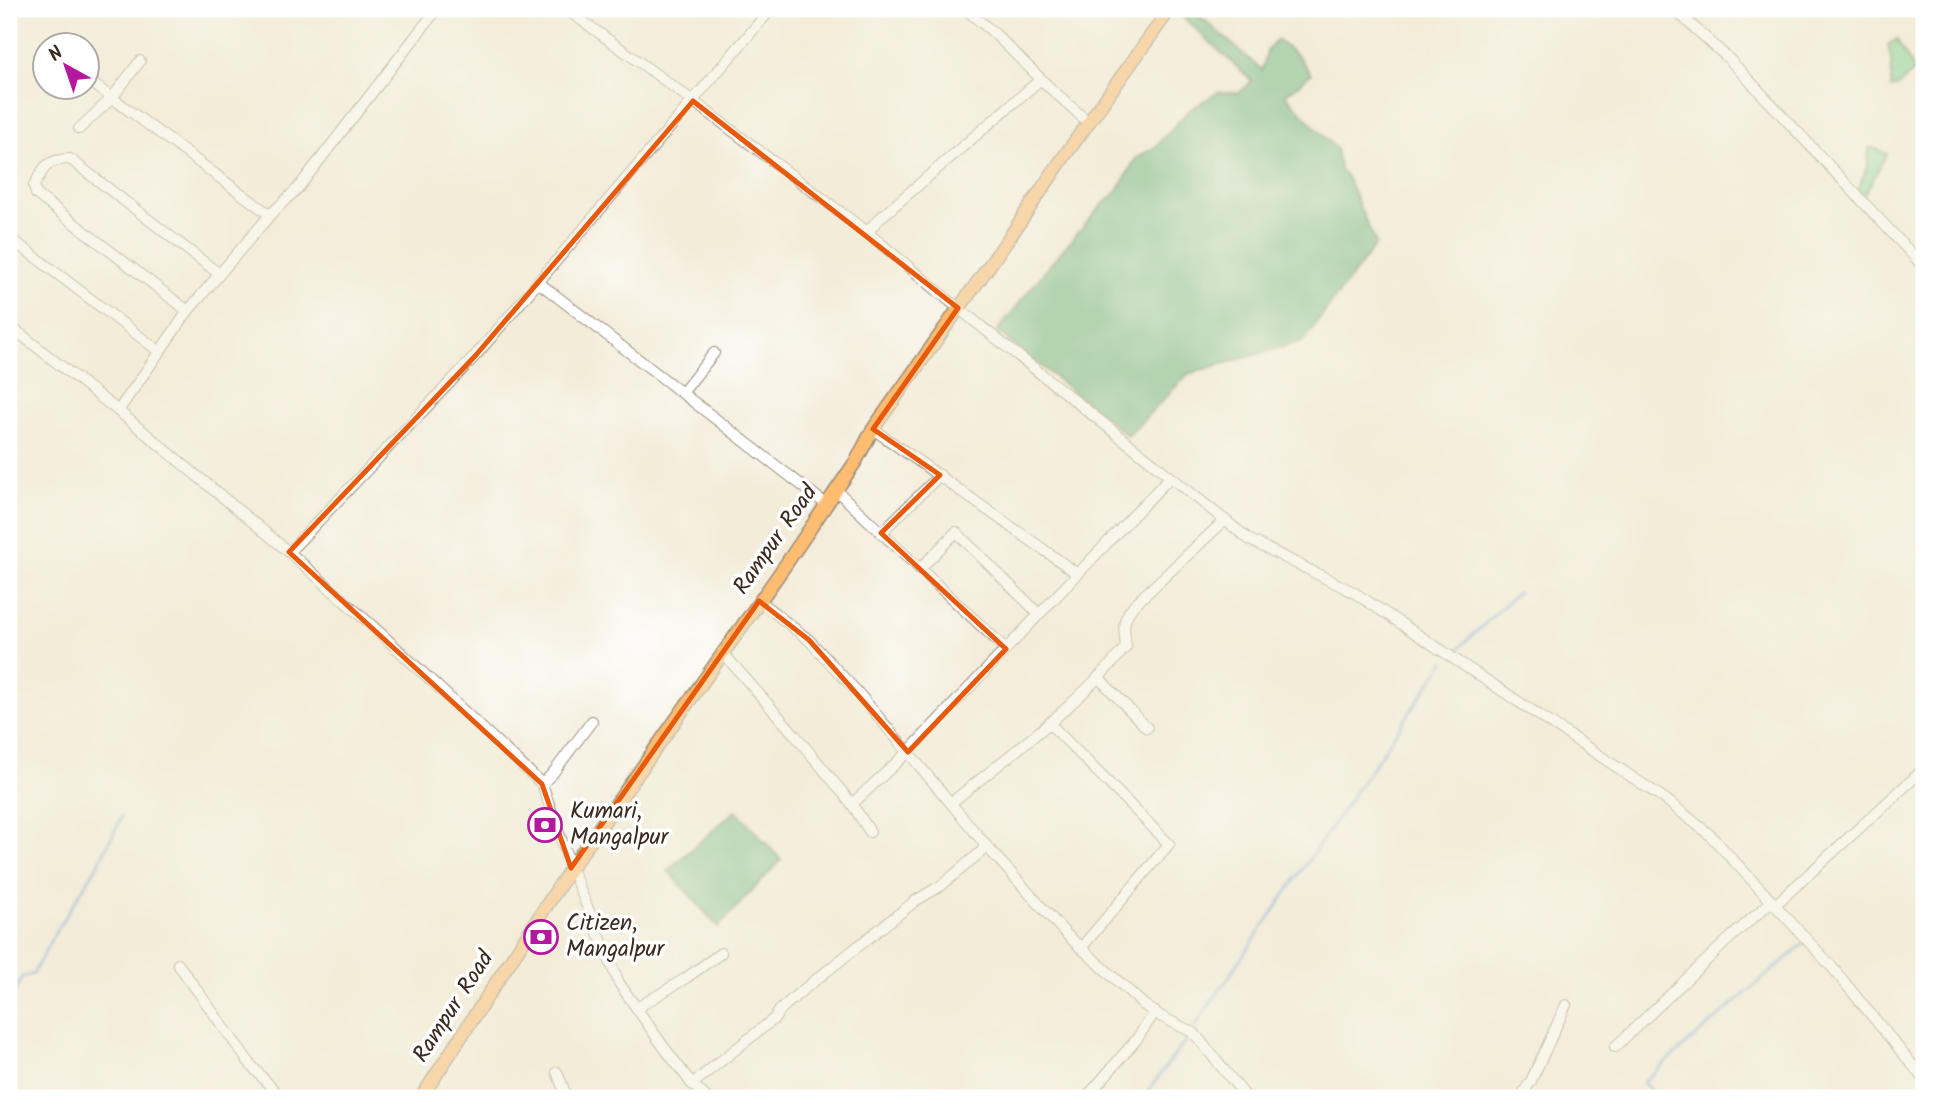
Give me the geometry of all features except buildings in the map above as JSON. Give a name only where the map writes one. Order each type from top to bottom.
[{"type":"main road","name":"Rampur Road","points":[[421,1098],[571,868],[856,461],[873,429],[1170,9]]},
{"type":"street","points":[[118,411],[218,273],[298,188],[437,9]]},
{"type":"street","points":[[289,552],[461,372],[771,9]]},
{"type":"street","points":[[965,9],[1088,122]]},
{"type":"street","points":[[1674,9],[1730,60],[1924,267]]},
{"type":"street","points":[[571,10],[867,232],[958,308],[1250,540],[1355,593],[1665,799],[1710,835],[1773,903],[1831,966],[1924,1079]]},
{"type":"street","points":[[79,129],[112,98],[140,61]]},
{"type":"street","points":[[867,232],[1041,79]]},
{"type":"street","points":[[102,90],[270,215]]},
{"type":"street","points":[[188,311],[36,194],[34,186],[44,167],[57,159],[70,159],[218,273]]},
{"type":"street","points":[[9,237],[160,352]]},
{"type":"street","points":[[538,282],[826,504]]},
{"type":"street","points":[[9,325],[289,552],[542,783],[571,868],[619,983],[692,1084],[707,1098]]},
{"type":"street","points":[[682,393],[714,353]]},
{"type":"street","points":[[873,429],[1078,574]]},
{"type":"street","points":[[881,533],[940,475]]},
{"type":"street","points":[[852,804],[908,752],[1170,477]]},
{"type":"street","points":[[836,490],[1006,649]]},
{"type":"street","points":[[951,803],[1049,723],[1098,677],[1126,647],[1124,622],[1134,605],[1225,520]]},
{"type":"street","points":[[920,569],[956,532],[1039,614]]},
{"type":"street","points":[[759,601],[809,640],[860,695],[985,844],[1081,948],[1144,1004],[1194,1033],[1247,1098]]},
{"type":"street","points":[[722,652],[852,804],[870,832]]},
{"type":"street","points":[[1098,677],[1147,728]]},
{"type":"street","points":[[542,783],[553,773],[592,721]]},
{"type":"street","points":[[1049,723],[1169,844],[1081,948]]},
{"type":"street","points":[[1615,1047],[1730,938],[1924,769]]},
{"type":"street","points":[[692,1084],[755,1035],[798,994],[905,908],[942,885],[982,851],[985,844]]},
{"type":"street","points":[[637,1008],[721,953]]},
{"type":"street","points":[[178,964],[251,1065],[281,1098]]},
{"type":"street","points":[[1520,1098],[1531,1081],[1566,1005]]},
{"type":"street","points":[[1086,1098],[1136,1040],[1155,1012]]},
{"type":"street","points":[[557,1072],[567,1098]]},
{"type":"highlighted area","points":[[693,101],[958,308],[873,429],[940,475],[881,533],[1006,649],[908,752],[809,640],[759,601],[571,868],[542,784],[289,552],[476,355]]},
{"type":"green space","points":[[1192,9],[1262,70],[1267,50],[1277,40],[1298,56],[1311,74],[1285,95],[1336,149],[1340,169],[1346,175],[1376,244],[1303,341],[1188,374],[1128,436],[997,331],[1053,261],[1101,206],[1117,192],[1136,158],[1155,147],[1187,112],[1218,92],[1239,93],[1252,81],[1176,11]]},
{"type":"green space","points":[[1897,39],[1915,70],[1898,86],[1891,88],[1892,65],[1888,45]]},
{"type":"green space","points":[[1869,148],[1887,154],[1864,195],[1858,190],[1868,165]]},
{"type":"green space","points":[[736,810],[781,860],[718,927],[668,870]]},
{"type":"waterway","points":[[1455,652],[1518,592]]},
{"type":"waterway","points":[[1195,1026],[1445,661]]},
{"type":"waterway","points":[[9,1004],[22,977],[33,974],[99,863],[122,816]]},
{"type":"waterway","points":[[1657,1098],[1643,1082],[1803,944]]},
{"type":"waterway","points":[[1143,1098],[1188,1037]]},
{"type":"place","name":"Kumari, Mangalpur","points":[[545,825]]},
{"type":"place","name":"Citizen, Mangalpur","points":[[541,937]]}]
